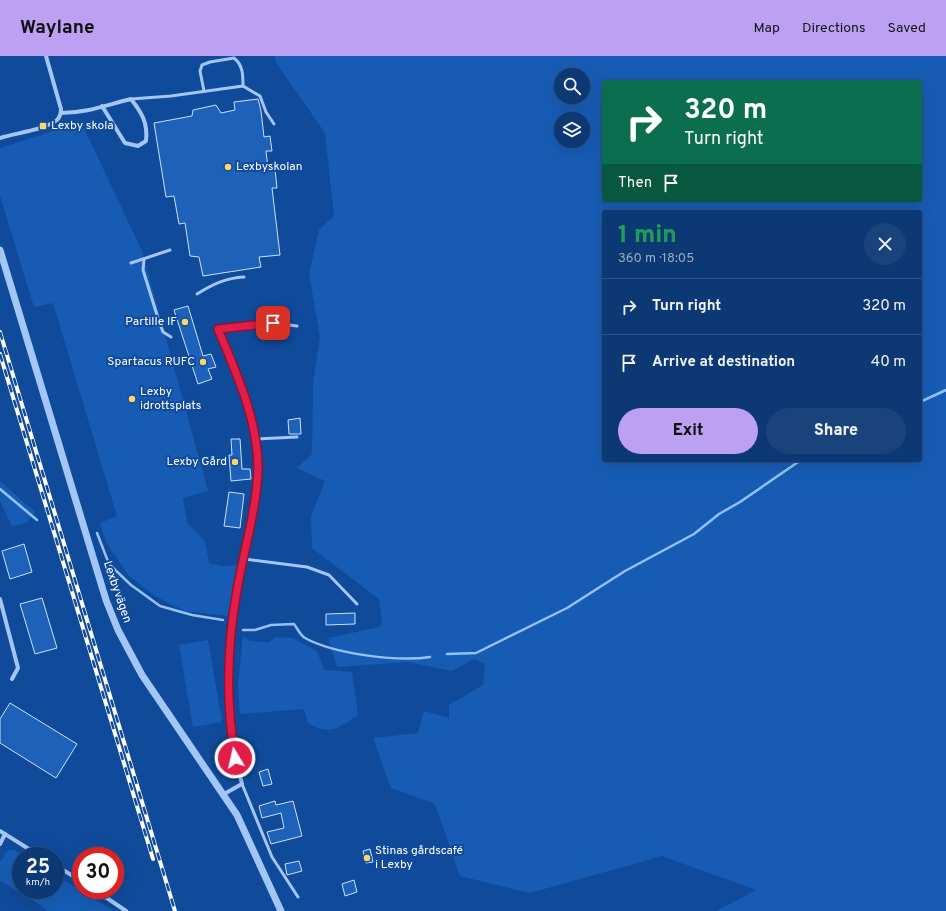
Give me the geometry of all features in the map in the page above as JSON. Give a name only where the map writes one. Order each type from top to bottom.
[{"type":"street","points":[[0,138],[49,123],[56,120],[60,113],[61,108],[46,56]]},
{"type":"street","points":[[60,113],[88,112],[102,106],[131,99],[144,117],[147,130],[146,141],[138,146],[125,143],[102,106]]},
{"type":"street","name":"Lexbyvägen","points":[[0,250],[101,584],[118,630],[142,675],[237,815],[281,911]]},
{"type":"street","points":[[218,329],[235,370],[256,439],[258,468],[250,525],[237,589],[232,627],[229,683],[231,729],[242,784],[224,794]]},
{"type":"street","points":[[0,599],[18,668],[12,679]]},
{"type":"street","points":[[0,831],[26,847]]},
{"type":"street","points":[[0,844],[5,834]]},
{"type":"street","points":[[108,899],[126,911]]},
{"type":"lane","points":[[204,92],[200,76],[202,65],[234,58],[239,62],[243,74],[243,86]]},
{"type":"lane","points":[[131,99],[204,92],[243,86],[260,96],[266,112],[274,124]]},
{"type":"lane","points":[[131,263],[170,250]]},
{"type":"lane","points":[[144,259],[143,270],[157,315],[163,332],[171,337]]},
{"type":"lane","points":[[197,294],[216,283],[230,278],[244,277]]},
{"type":"lane","points":[[218,329],[273,323],[297,326]]},
{"type":"lane","points":[[256,439],[298,437]]},
{"type":"lane","points":[[244,559],[307,567],[329,575],[357,604]]},
{"type":"lane","points":[[242,784],[272,857],[298,897]]},
{"type":"shaded area","points":[[274,56],[946,56],[946,911],[716,911],[756,890],[662,856],[530,893],[460,876],[435,804],[391,788],[373,738],[418,733],[424,711],[449,718],[449,705],[483,685],[485,664],[474,659],[452,671],[408,662],[337,667],[328,638],[380,627],[382,621],[379,599],[312,548],[311,516],[325,481],[297,468],[312,454],[313,382],[320,337],[309,274],[319,230],[334,216],[325,133],[277,64]]},
{"type":"shaded area","name":"Lexby idrottsplats","points":[[81,122],[142,251],[208,491],[183,498],[187,523],[205,541],[209,563],[222,566],[239,565],[228,616],[185,611],[155,596],[129,576],[106,542],[100,523],[117,516],[53,303],[34,307],[0,196],[0,148]]},
{"type":"shaded area","points":[[0,481],[35,512],[27,523],[12,526],[0,501]]},
{"type":"shaded area","points":[[243,636],[250,641],[269,642],[276,637],[292,638],[317,651],[324,670],[352,672],[358,715],[345,724],[329,730],[316,727],[308,723],[304,709],[240,714],[238,684]]},
{"type":"shaded area","points":[[208,640],[222,722],[193,727],[179,645]]},
{"type":"shaded area","points":[[8,850],[12,850],[12,888],[0,881],[0,862]]},
{"type":"shaded area","points":[[64,880],[72,885],[72,899],[94,899],[114,911],[48,911],[31,899],[64,899]]},
{"type":"building","points":[[258,99],[264,137],[270,136],[272,151],[266,151],[268,169],[275,170],[277,188],[272,188],[280,255],[259,257],[261,267],[203,276],[199,257],[190,256],[185,223],[179,224],[174,196],[166,197],[154,123],[192,116],[193,110],[216,105],[221,113],[235,110],[234,102]]},
{"type":"building","points":[[188,306],[203,356],[211,354],[216,367],[208,369],[212,379],[198,384],[174,310]]},
{"type":"building","points":[[269,327],[279,327],[281,337],[270,338],[267,330]]},
{"type":"building","points":[[300,418],[301,434],[289,434],[288,420]]},
{"type":"building","name":"Lexby Gård","points":[[231,439],[240,439],[242,469],[250,469],[251,479],[231,481],[229,455],[232,455]]},
{"type":"building","points":[[229,492],[244,494],[240,528],[224,526]]},
{"type":"building","points":[[24,544],[32,572],[10,579],[2,551]]},
{"type":"building","points":[[42,598],[57,648],[35,654],[20,604]]},
{"type":"building","points":[[355,613],[355,624],[326,625],[326,614]]},
{"type":"building","points":[[10,703],[77,744],[56,778],[0,743],[0,719]]},
{"type":"building","points":[[268,769],[272,784],[263,786],[259,772]]},
{"type":"building","points":[[275,801],[276,805],[293,801],[302,836],[271,844],[267,832],[284,828],[281,813],[262,818],[259,806]]},
{"type":"building","name":"Stinas gårdscafé i Lexby","points":[[370,849],[373,862],[366,863],[363,851]]},
{"type":"building","points":[[299,861],[302,871],[287,875],[285,864]]},
{"type":"building","points":[[354,880],[357,892],[345,896],[342,884]]},
{"type":"waterway","points":[[922,401],[946,390]]},
{"type":"waterway","points":[[447,654],[476,653],[567,608],[625,571],[694,534],[719,514],[740,502],[798,462]]},
{"type":"waterway","points":[[0,489],[37,520]]},
{"type":"waterway","points":[[97,533],[109,564],[131,585],[160,606],[192,615],[223,620]]},
{"type":"waterway","points":[[243,630],[255,630],[271,625],[294,624],[305,638],[317,644],[332,648],[384,657],[430,657]]},
{"type":"railway","points":[[0,332],[175,911]]},
{"type":"railway","points":[[0,354],[153,859]]},
{"type":"place","name":"Lexby skola","points":[[43,126]]},
{"type":"place","name":"Lexbyskolan","points":[[228,167]]},
{"type":"place","name":"Partille IF","points":[[185,322]]},
{"type":"place","name":"Spartacus RUFC","points":[[203,362]]},
{"type":"place","name":"Lexby idrottsplats","points":[[132,399]]},
{"type":"place","name":"Lexby Gård","points":[[235,462]]},
{"type":"place","name":"Stinas gårdscafé i Lexby","points":[[367,858]]},
{"type":"route","points":[[235,758],[229,716],[231,640],[237,589],[244,561],[258,468],[256,439],[248,408],[235,370],[218,329],[273,323]]}]
